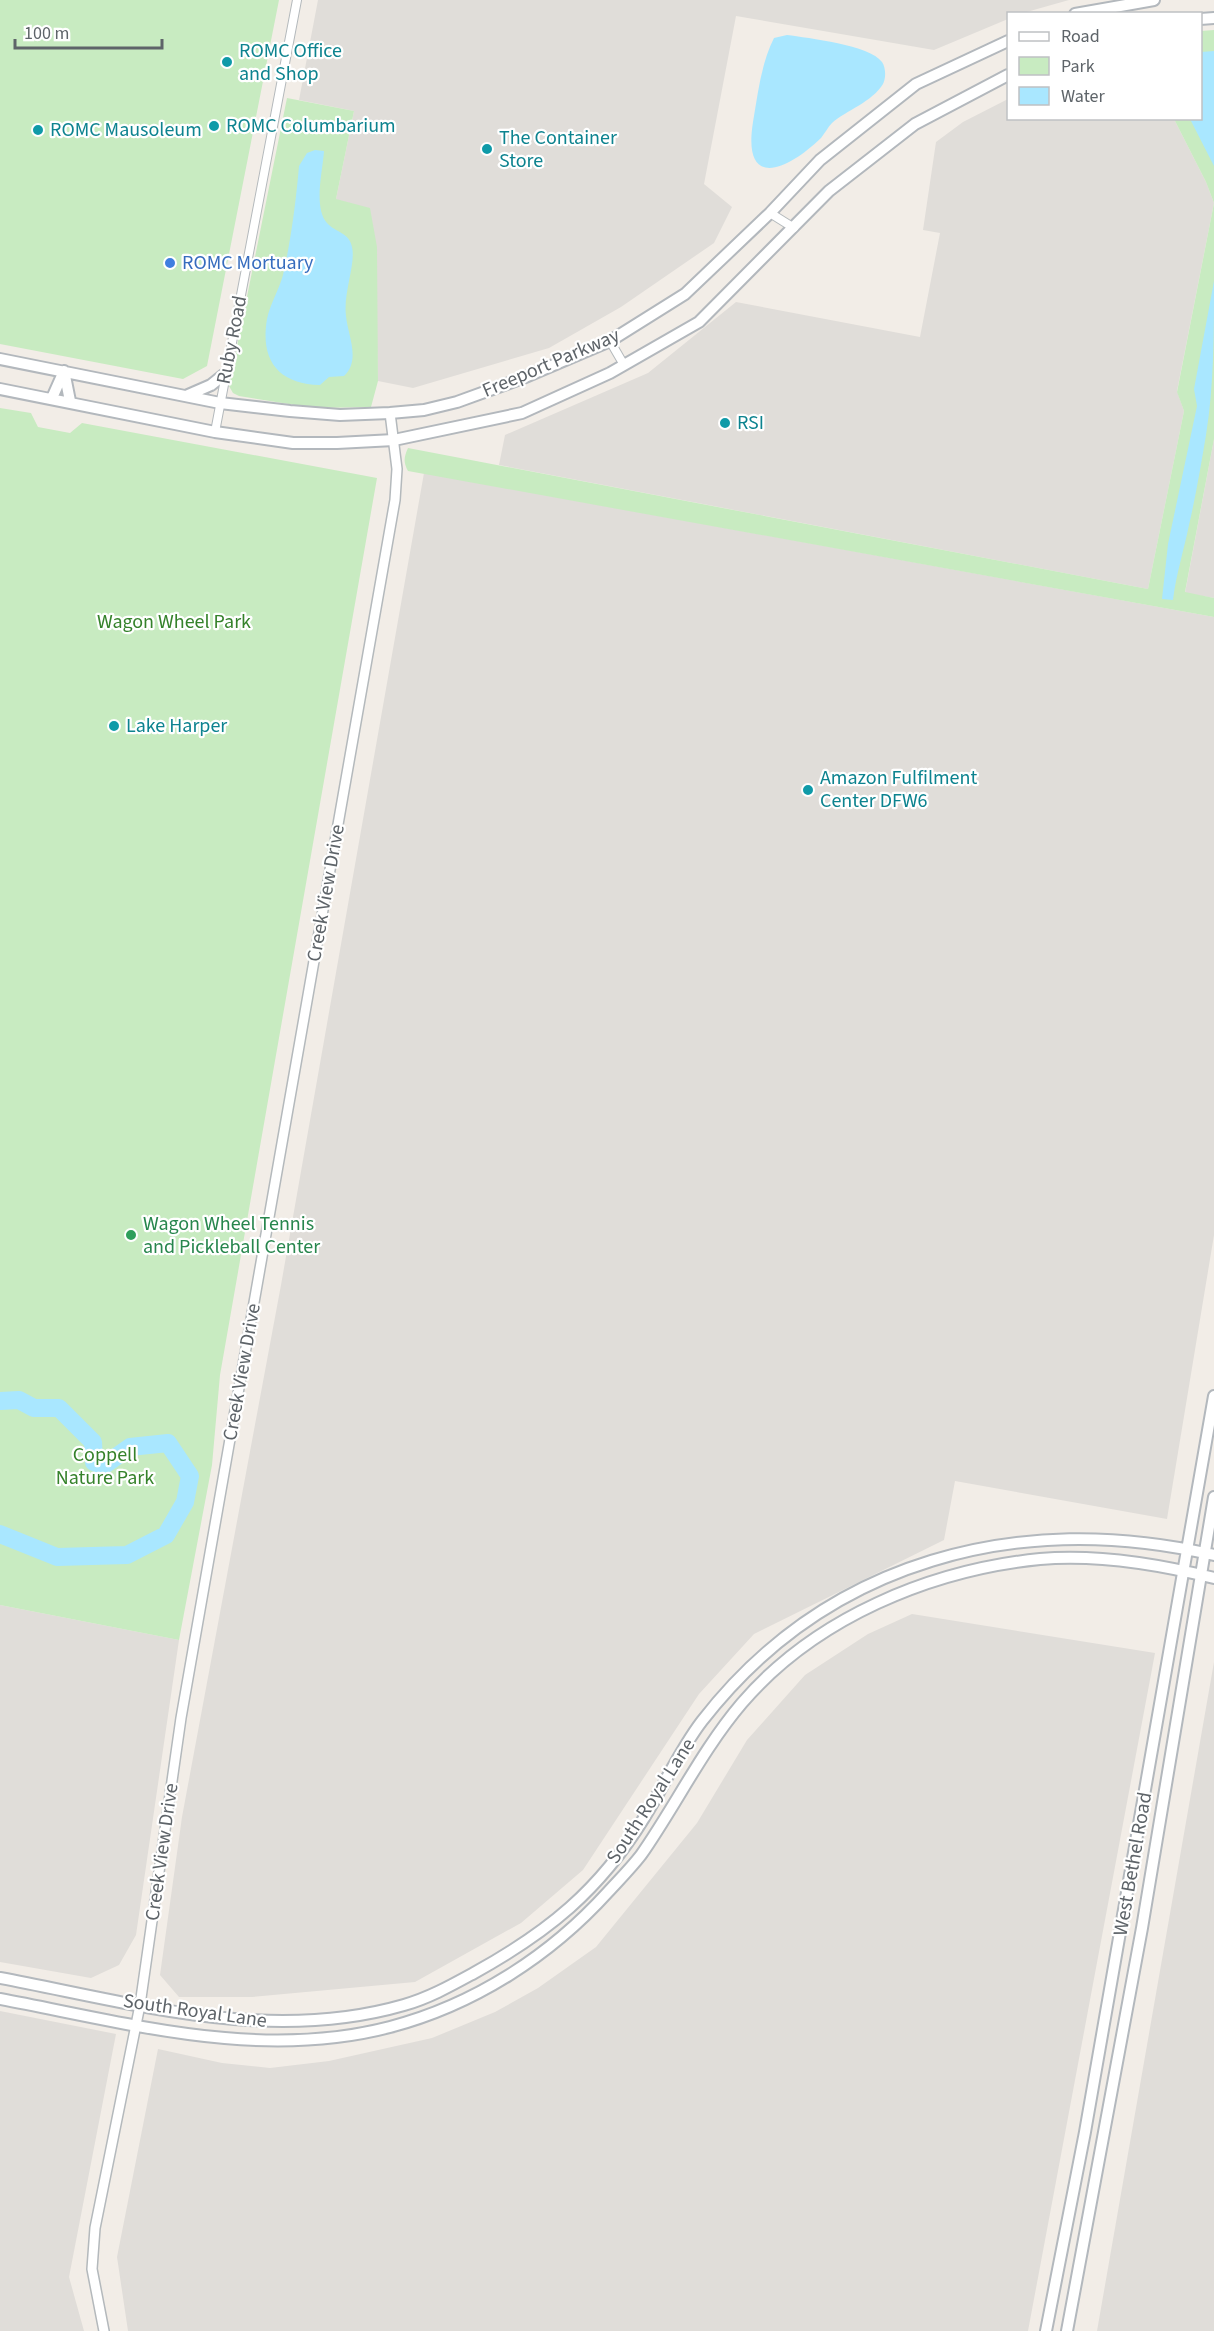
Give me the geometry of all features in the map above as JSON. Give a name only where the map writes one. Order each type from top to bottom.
[{"type":"main road","points":[[1080,12],[1154,0]]},
{"type":"main road","name":"Freeport Parkway","points":[[0,359],[220,403],[340,415],[424,410],[457,402],[523,378],[610,341],[685,294],[770,213],[820,160],[916,84],[1007,41]]},
{"type":"main road","name":"Freeport Parkway","points":[[0,389],[70,401],[215,432],[293,443],[394,440],[522,413],[624,364],[699,322],[829,191],[915,123],[1007,76]]},
{"type":"main road","points":[[52,398],[64,371]]},
{"type":"main road","points":[[64,371],[70,401]]},
{"type":"main road","points":[[185,396],[199,392],[226,373]]},
{"type":"main road","name":"West Bethel Road","points":[[1046,2331],[1122,1923],[1214,1396]]},
{"type":"main road","name":"West Bethel Road","points":[[1067,2331],[1142,1928],[1200,1575],[1209,1554],[1214,1497]]},
{"type":"main road","name":"South Royal Lane","points":[[0,1978],[140,2005],[236,2020],[281,2022],[335,2019],[401,2006],[430,1996],[532,1940],[575,1904],[604,1874],[642,1821],[683,1748],[727,1691],[792,1631],[877,1581],[915,1564],[952,1553],[1035,1539],[1076,1538],[1188,1549],[1209,1554]]},
{"type":"main road","name":"South Royal Lane","points":[[0,1999],[136,2024],[259,2042],[299,2041],[340,2036],[405,2022],[459,2001],[527,1964],[571,1930],[638,1858],[700,1758],[744,1700],[787,1660],[832,1627],[887,1600],[952,1575],[1042,1559],[1119,1561],[1214,1578]]},
{"type":"main road","points":[[877,1581],[887,1600]]},
{"type":"main road","points":[[683,1748],[700,1758]]},
{"type":"main road","points":[[1122,1923],[1142,1928]]},
{"type":"main road","points":[[401,2006],[405,2022]]},
{"type":"main road","points":[[1093,2082],[1112,2086]]},
{"type":"street","name":"Ruby Road","points":[[215,432],[297,0]]},
{"type":"street","points":[[770,213],[794,228]]},
{"type":"street","points":[[610,341],[624,364]]},
{"type":"street","name":"Creek View Drive","points":[[104,2331],[93,2269],[95,2228],[140,2005],[185,1695],[395,501],[397,469],[390,413]]},
{"type":"shaded area","points":[[318,0],[1069,0],[1027,12],[1007,12],[1007,19],[934,50],[736,16],[704,184],[732,207],[714,243],[621,307],[549,348],[413,388],[378,381],[376,315],[336,199],[354,111],[299,100]]},
{"type":"shaded area","points":[[1007,100],[1007,120],[1175,120],[1206,182],[1214,203],[1177,391],[1184,411],[1148,589],[499,465],[505,435],[648,373],[736,302],[920,337],[940,233],[923,230],[936,142],[963,122]]},
{"type":"shaded area","points":[[1214,439],[1214,598],[1185,593]]},
{"type":"shaded area","points":[[424,473],[1214,617],[1214,1235],[1167,1519],[955,1481],[944,1540],[754,1634],[699,1694],[583,1870],[521,1923],[415,1982],[252,1997],[179,1997],[160,1975],[182,1817],[281,1285]]},
{"type":"shaded area","points":[[0,1605],[179,1640],[136,1935],[119,1965],[91,1978],[0,1962]]},
{"type":"shaded area","points":[[912,1614],[1155,1653],[1028,2331],[128,2331],[117,2257],[158,2049],[222,2063],[270,2068],[329,2061],[432,2038],[495,2012],[538,1988],[596,1947],[697,1823],[747,1740],[805,1675],[868,1634]]},
{"type":"shaded area","points":[[1214,1662],[1214,2331],[1097,2331]]},
{"type":"shaded area","points":[[0,2011],[116,2034],[69,2277],[84,2331],[0,2331]]},
{"type":"green space","points":[[0,0],[279,0],[207,366],[183,379],[0,344]]},
{"type":"green space","points":[[1214,30],[1214,203],[1175,120],[1202,120],[1202,31]]},
{"type":"green space","points":[[287,98],[354,111],[336,199],[370,208],[377,247],[378,381],[371,407],[314,408],[239,396],[233,393],[229,386]]},
{"type":"green space","points":[[1214,203],[1214,439],[1185,592],[1214,598],[1214,617],[408,471],[405,465],[408,448],[1148,589],[1184,411],[1177,392]]},
{"type":"green space","name":"Wagon Wheel Park","points":[[0,408],[31,413],[38,427],[70,433],[82,423],[377,478],[220,1375],[212,1465],[179,1640],[0,1605]]},
{"type":"water","points":[[787,35],[838,43],[865,51],[882,62],[885,76],[883,84],[872,96],[838,118],[808,149],[795,159],[771,168],[761,166],[754,158],[751,144],[753,122],[766,58],[774,38]]},
{"type":"water","points":[[1214,51],[1214,166],[1191,120],[1202,120],[1202,52]]},
{"type":"water","points":[[315,150],[324,151],[320,208],[327,223],[348,238],[353,254],[346,298],[352,363],[344,376],[329,377],[320,385],[305,384],[283,374],[275,367],[266,346],[268,313],[286,262],[299,166],[307,153]]},
{"type":"water","points":[[1214,281],[1212,378],[1206,435],[1173,600],[1162,599],[1168,544],[1197,406],[1194,389]]},
{"type":"waterway","points":[[0,1401],[19,1400],[34,1408],[59,1408],[93,1442],[94,1462],[103,1466],[130,1447],[168,1443],[190,1476],[185,1502],[166,1535],[127,1555],[57,1557],[0,1534]]},
{"type":"place","name":"ROMC Office and Shop","points":[[227,62]]},
{"type":"place","name":"ROMC Columbarium","points":[[214,126]]},
{"type":"place","name":"ROMC Mausoleum","points":[[38,130]]},
{"type":"place","name":"The Container Store","points":[[487,149]]},
{"type":"place","name":"ROMC Mortuary","points":[[170,263]]},
{"type":"place","name":"RSI","points":[[725,423]]},
{"type":"place","name":"Lake Harper","points":[[114,726]]},
{"type":"place","name":"Amazon Fulfilment Center DFW6","points":[[808,790]]},
{"type":"place","name":"Wagon Wheel Tennis and Pickleball Center","points":[[131,1235]]},
{"type":"park label","name":"Coppell Nature Park","points":[[105,1466]]}]
